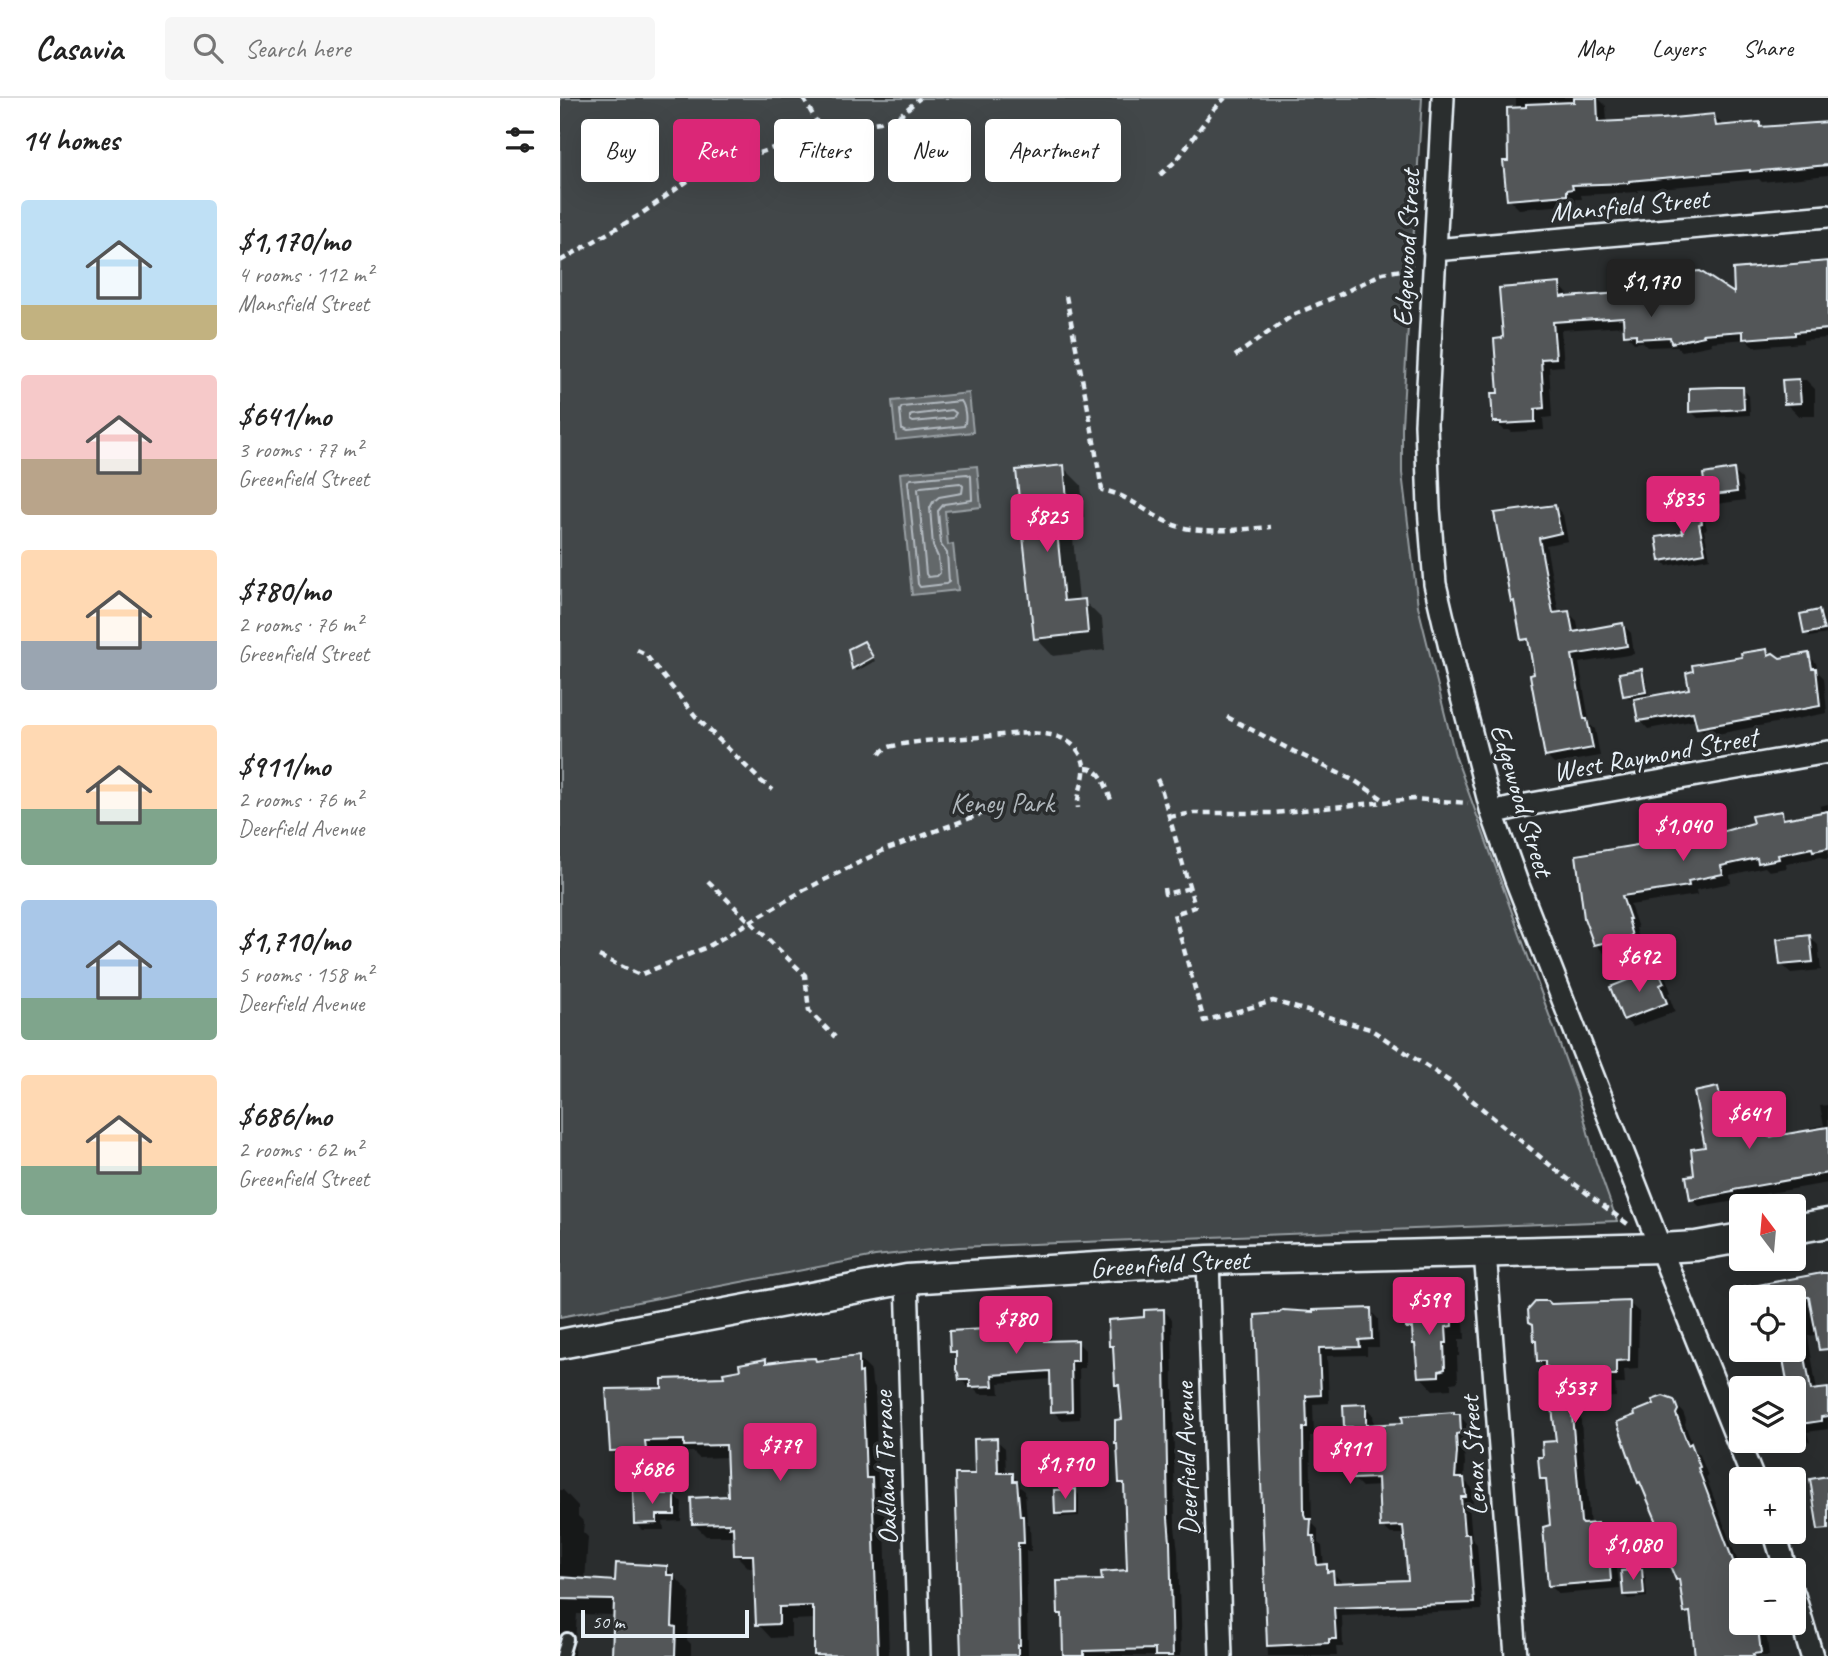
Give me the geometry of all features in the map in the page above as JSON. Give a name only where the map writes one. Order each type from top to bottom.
[{"type":"street","name":"Edgewood Street","points":[[1443,98],[1426,424],[1435,584],[1491,809],[1516,880],[1748,1467]]},
{"type":"street","name":"Mansfield Street","points":[[1433,258],[1828,216]]},
{"type":"street","name":"West Raymond Street","points":[[1491,809],[1828,752]]},
{"type":"street","points":[[1806,1227],[1828,1223]]},
{"type":"street","name":"Greenfield Street","points":[[560,1344],[907,1279],[1208,1260],[1661,1248],[1729,1240]]},
{"type":"street","name":"Lenox Street","points":[[1485,1252],[1516,1656]]},
{"type":"street","name":"Deerfield Avenue","points":[[1208,1260],[1221,1656]]},
{"type":"street","name":"Oakland Terrace","points":[[907,1279],[919,1656]]},
{"type":"street","points":[[1806,1635],[1812,1656]]},
{"type":"lane","points":[[562,1656],[567,1639]]},
{"type":"path","points":[[803,98],[815,119]]},
{"type":"path","points":[[874,123],[899,116],[920,98]]},
{"type":"path","points":[[1160,174],[1177,160],[1225,98]]},
{"type":"path","points":[[560,261],[641,214],[696,175],[774,148]]},
{"type":"path","points":[[1235,356],[1293,315],[1335,298],[1383,273],[1433,258]]},
{"type":"path","points":[[1066,296],[1102,491],[1114,492],[1177,526],[1202,529],[1271,527]]},
{"type":"path","points":[[637,650],[645,654],[697,718],[761,782],[774,790]]},
{"type":"path","points":[[1227,717],[1355,781],[1386,802]]},
{"type":"path","points":[[880,754],[884,749],[893,746],[937,740],[1028,733],[1053,735],[1070,742],[1080,753],[1086,768],[1077,800],[1078,808]]},
{"type":"path","points":[[1086,768],[1093,768],[1099,773],[1111,800]]},
{"type":"path","points":[[1157,779],[1195,907],[1174,914],[1204,1021],[1273,1001],[1370,1029],[1449,1081],[1556,1170],[1629,1225]]},
{"type":"path","points":[[1169,817],[1194,813],[1273,813],[1414,799],[1491,809]]},
{"type":"path","points":[[599,956],[640,975],[659,968],[707,947],[804,890],[883,851],[981,814],[998,803]]},
{"type":"path","points":[[708,881],[805,975],[809,1010],[835,1037]]},
{"type":"path","points":[[1164,888],[1165,894],[1190,888]]},
{"type":"green space","name":"Keney Park","points":[[560,98],[1422,98],[1402,425],[1402,473],[1418,606],[1455,755],[1577,1092],[1596,1162],[1617,1221],[959,1247],[875,1256],[560,1317]]},
{"type":"water","points":[[969,393],[973,432],[896,440],[892,401]]},
{"type":"water","points":[[977,466],[981,507],[945,511],[948,545],[953,544],[958,590],[912,595],[900,473]]},
{"type":"building","points":[[1574,98],[1597,98],[1598,122],[1714,114],[1716,126],[1760,122],[1760,127],[1828,122],[1828,165],[1629,183],[1572,185],[1573,189],[1567,190],[1567,195],[1507,200],[1503,161],[1508,161],[1507,108],[1526,107],[1526,104],[1574,102]]},
{"type":"building","points":[[1828,261],[1828,329],[1795,332],[1795,335],[1743,339],[1743,331],[1703,334],[1704,336],[1671,343],[1670,337],[1636,339],[1636,334],[1624,335],[1623,317],[1553,322],[1556,358],[1541,359],[1544,408],[1535,409],[1535,422],[1493,422],[1491,393],[1498,393],[1494,339],[1503,336],[1499,288],[1560,283],[1561,297],[1621,293],[1620,278],[1700,271],[1734,293],[1733,269]]},
{"type":"building","points":[[1799,379],[1801,403],[1784,404],[1782,380]]},
{"type":"building","points":[[1743,387],[1744,409],[1689,412],[1689,388]]},
{"type":"building","points":[[1064,465],[1067,500],[1054,501],[1064,601],[1085,599],[1088,633],[1034,639],[1016,470]]},
{"type":"building","points":[[1734,469],[1737,492],[1706,496],[1703,474]]},
{"type":"building","points":[[1697,502],[1705,553],[1660,561],[1656,537],[1683,533],[1677,507]]},
{"type":"building","points":[[1555,505],[1561,533],[1539,538],[1553,613],[1569,611],[1573,632],[1623,623],[1627,646],[1572,655],[1584,719],[1587,719],[1593,748],[1545,757],[1530,675],[1534,674],[1528,639],[1521,640],[1494,513]]},
{"type":"building","points":[[1819,610],[1824,630],[1804,634],[1800,614]]},
{"type":"building","points":[[864,641],[873,657],[852,669],[848,649]]},
{"type":"building","points":[[1767,649],[1768,655],[1773,653],[1780,658],[1809,653],[1812,668],[1816,668],[1820,706],[1697,728],[1693,712],[1638,721],[1634,699],[1689,689],[1686,673],[1693,671],[1692,665],[1742,657],[1741,653]]},
{"type":"building","points":[[1642,669],[1646,692],[1623,696],[1619,673]]},
{"type":"building","points":[[1782,811],[1783,819],[1828,811],[1828,848],[1813,851],[1812,848],[1778,855],[1779,859],[1758,863],[1757,858],[1721,866],[1723,874],[1688,881],[1689,886],[1622,896],[1633,936],[1594,945],[1584,918],[1576,855],[1643,844],[1646,842],[1644,835],[1682,828],[1682,831],[1719,825],[1721,832],[1753,823],[1751,816]]},
{"type":"building","points":[[1810,935],[1813,962],[1780,965],[1777,939]]},
{"type":"building","points":[[1657,968],[1664,983],[1660,985],[1667,1003],[1623,1020],[1610,987]]},
{"type":"building","points":[[1718,1087],[1723,1111],[1750,1106],[1752,1115],[1755,1114],[1759,1136],[1769,1137],[1828,1127],[1828,1173],[1690,1200],[1686,1176],[1694,1175],[1691,1149],[1705,1147],[1694,1092]]},
{"type":"building","points":[[1828,1273],[1828,1349],[1819,1350],[1809,1297],[1806,1297],[1806,1285],[1758,1285]]},
{"type":"building","points":[[1536,1301],[1548,1301],[1551,1304],[1630,1301],[1629,1360],[1616,1361],[1616,1375],[1606,1375],[1607,1388],[1570,1390],[1581,1522],[1598,1523],[1599,1531],[1604,1530],[1611,1581],[1548,1586],[1543,1527],[1550,1525],[1546,1479],[1540,1479],[1538,1457],[1543,1457],[1542,1442],[1556,1441],[1547,1367],[1545,1361],[1537,1361],[1533,1324],[1529,1322],[1528,1310]]},
{"type":"building","points":[[1451,1305],[1452,1326],[1446,1327],[1447,1343],[1444,1343],[1445,1369],[1439,1371],[1439,1376],[1418,1377],[1415,1344],[1412,1328],[1406,1328],[1405,1307]]},
{"type":"building","points":[[1371,1308],[1372,1339],[1359,1340],[1360,1347],[1319,1348],[1321,1395],[1306,1396],[1307,1428],[1303,1428],[1304,1514],[1306,1519],[1311,1519],[1310,1536],[1314,1536],[1317,1565],[1327,1564],[1327,1572],[1333,1571],[1334,1583],[1408,1580],[1403,1526],[1380,1527],[1378,1478],[1352,1479],[1352,1427],[1344,1427],[1343,1405],[1366,1404],[1366,1425],[1403,1423],[1402,1416],[1454,1412],[1460,1414],[1461,1433],[1456,1434],[1455,1478],[1464,1478],[1466,1497],[1461,1497],[1464,1534],[1469,1534],[1474,1603],[1334,1608],[1336,1639],[1329,1639],[1329,1643],[1267,1646],[1255,1315],[1279,1313],[1283,1310],[1313,1312]]},
{"type":"building","points":[[1164,1309],[1173,1656],[1155,1656],[1155,1649],[1084,1651],[1084,1656],[1063,1656],[1062,1614],[1058,1614],[1057,1581],[1102,1580],[1101,1572],[1127,1570],[1124,1483],[1119,1483],[1115,1444],[1115,1420],[1122,1419],[1119,1385],[1115,1385],[1113,1346],[1109,1346],[1108,1320],[1144,1317],[1144,1310]]},
{"type":"building","points":[[1043,1316],[1044,1341],[1078,1340],[1078,1361],[1071,1361],[1072,1411],[1051,1412],[1050,1371],[992,1375],[993,1386],[970,1387],[970,1380],[959,1380],[956,1352],[950,1352],[949,1331],[1003,1328],[1003,1319]]},
{"type":"building","points":[[859,1356],[866,1478],[872,1478],[878,1656],[814,1655],[812,1606],[779,1607],[779,1624],[756,1625],[753,1555],[734,1555],[733,1526],[729,1527],[729,1523],[692,1524],[691,1498],[728,1496],[726,1445],[684,1446],[684,1440],[645,1441],[646,1450],[610,1451],[606,1389],[662,1388],[662,1379],[724,1377],[723,1373],[740,1370],[739,1364],[766,1359],[766,1363]]},
{"type":"building","points":[[1784,1362],[1806,1362],[1811,1390],[1828,1388],[1828,1416],[1821,1417],[1821,1421],[1806,1423],[1806,1376],[1786,1376]]},
{"type":"building","points":[[1663,1396],[1674,1400],[1678,1410],[1676,1414],[1688,1445],[1691,1443],[1732,1558],[1729,1558],[1729,1635],[1759,1635],[1761,1653],[1753,1654],[1754,1656],[1695,1656],[1690,1612],[1684,1613],[1679,1579],[1676,1580],[1652,1523],[1656,1520],[1640,1482],[1638,1483],[1617,1422],[1654,1404],[1652,1400]]},
{"type":"building","points":[[997,1438],[998,1473],[1013,1473],[1013,1481],[1017,1481],[1020,1516],[1023,1516],[1024,1543],[1018,1543],[1020,1645],[1018,1655],[961,1656],[955,1474],[975,1474],[974,1439]]},
{"type":"building","points":[[1828,1476],[1828,1529],[1818,1530],[1810,1479]]},
{"type":"building","points":[[656,1488],[656,1494],[675,1494],[675,1515],[657,1515],[657,1523],[634,1524],[633,1489]]},
{"type":"building","points":[[1076,1489],[1076,1513],[1055,1514],[1054,1490]]},
{"type":"building","points":[[616,1563],[667,1566],[667,1575],[674,1575],[672,1626],[676,1627],[675,1656],[612,1656],[614,1600],[560,1599],[560,1577],[615,1581]]},
{"type":"building","points":[[1642,1569],[1644,1594],[1623,1595],[1621,1571]]}]
